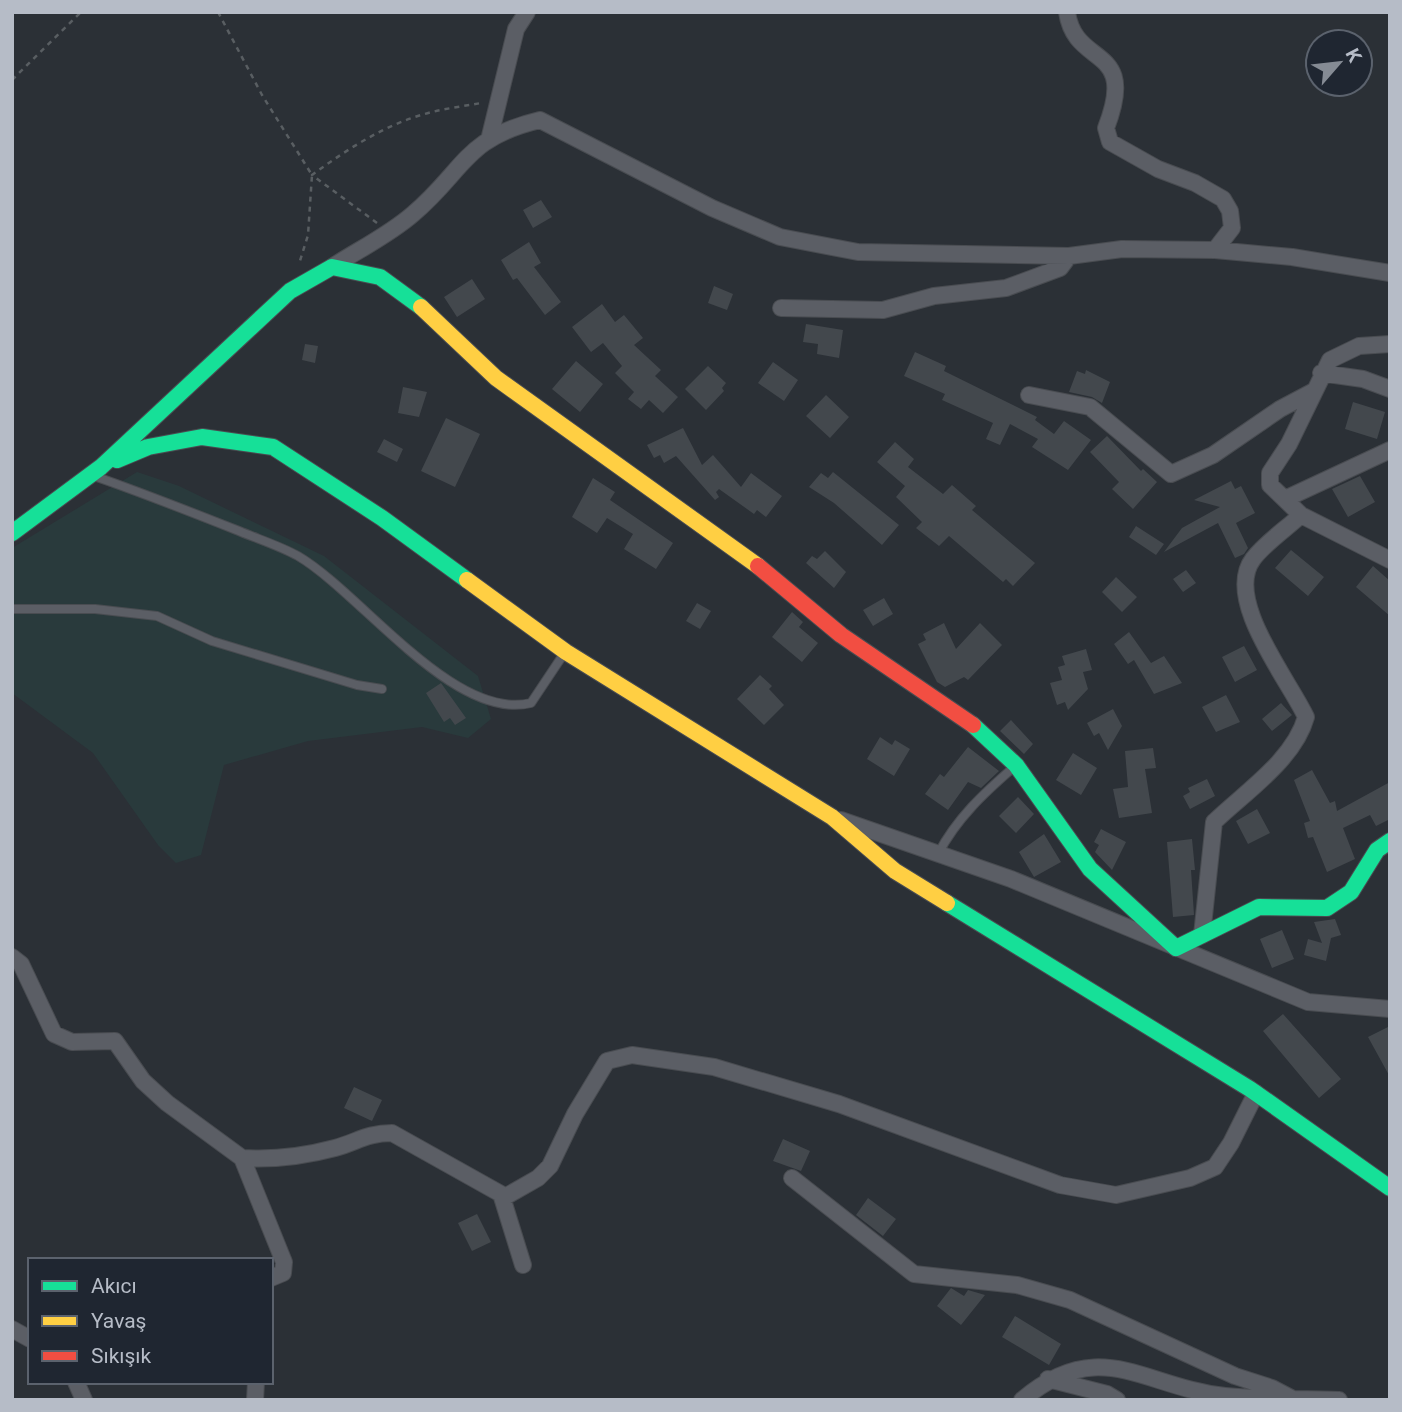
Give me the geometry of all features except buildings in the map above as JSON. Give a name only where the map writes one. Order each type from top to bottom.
[{"type":"street","points":[[490,136],[516,29],[527,12]]},
{"type":"street","points":[[1067,12],[1073,36],[1102,57],[1115,75],[1116,101],[1106,128],[1110,142],[1158,169],[1195,183],[1223,199],[1230,211],[1231,228],[1214,250]]},
{"type":"street","points":[[12,533],[96,471],[290,291],[412,216],[456,166],[490,136],[540,120],[712,208],[780,237],[858,251],[1069,256],[1122,249],[1214,250],[1292,257],[1390,273]]},
{"type":"street","points":[[781,308],[883,310],[934,296],[1006,288],[1060,268],[1069,256]]},
{"type":"street","points":[[332,267],[380,277],[426,311],[496,378],[746,556],[841,635],[964,716],[1016,765],[1090,869],[1176,948]]},
{"type":"street","points":[[1390,344],[1359,346],[1330,360],[1321,373],[1289,444],[1270,473],[1270,485],[1301,515],[1390,560]]},
{"type":"street","points":[[1321,373],[1363,379],[1390,388]]},
{"type":"street","points":[[1029,395],[1090,407],[1171,474],[1213,455],[1280,409],[1314,391]]},
{"type":"street","points":[[96,471],[148,447],[202,437],[273,447],[382,518],[565,652],[832,817],[895,871],[1256,1093],[1389,1186]]},
{"type":"street","points":[[1284,499],[1390,450]]},
{"type":"street","points":[[1202,935],[1214,822],[1282,757],[1301,735],[1306,718],[1263,641],[1245,597],[1245,577],[1252,560],[1301,515]]},
{"type":"street","points":[[832,817],[1011,879],[1308,1002],[1390,1009]]},
{"type":"street","points":[[1176,948],[1259,907],[1327,908],[1351,892],[1377,850],[1390,841]]},
{"type":"street","points":[[12,957],[21,964],[54,1034],[72,1041],[115,1041],[143,1081],[159,1096],[242,1158],[284,1262],[283,1273],[273,1277]]},
{"type":"street","points":[[503,1198],[538,1178],[550,1166],[575,1114],[607,1061],[632,1055],[714,1067],[839,1104],[1060,1185],[1116,1195],[1190,1178],[1215,1167],[1231,1143],[1256,1093]]},
{"type":"street","points":[[242,1158],[288,1157],[337,1148],[372,1133],[392,1133],[503,1198],[523,1265]]},
{"type":"street","points":[[792,1178],[914,1274],[1017,1285],[1070,1300],[1235,1376],[1272,1388],[1292,1398]]},
{"type":"street","points":[[12,1329],[28,1338]]},
{"type":"street","points":[[1022,1400],[1048,1379],[1069,1370],[1097,1367],[1141,1373],[1223,1396],[1339,1400]]},
{"type":"street","points":[[1048,1379],[1107,1394],[1117,1400]]},
{"type":"street","points":[[77,1384],[84,1400]]},
{"type":"lane","points":[[96,471],[298,556],[430,667],[472,695],[517,706],[531,703],[565,652]]},
{"type":"lane","points":[[12,609],[95,610],[157,617],[212,640],[357,685],[382,689]]},
{"type":"lane","points":[[938,854],[947,836],[975,801],[1016,765]]},
{"type":"path","points":[[12,80],[81,12]]},
{"type":"path","points":[[218,12],[262,95],[312,175],[388,231]]},
{"type":"path","points":[[312,175],[362,140],[396,124],[432,112],[499,99]]},
{"type":"path","points":[[290,291],[308,235],[312,175]]},
{"type":"shaded area","points":[[137,472],[179,486],[324,556],[478,676],[491,719],[468,738],[422,727],[308,741],[224,765],[201,855],[176,863],[158,845],[93,753],[12,693],[12,548]]},
{"type":"traffic: fast","points":[[12,533],[101,467],[290,291],[332,267],[380,277],[421,307]]},
{"type":"traffic: fast","points":[[117,460],[148,447],[202,437],[273,447],[382,518],[467,580]]},
{"type":"traffic: fast","points":[[973,725],[1016,765],[1090,869],[1176,948],[1259,907],[1327,908],[1351,892],[1377,850],[1390,841]]},
{"type":"traffic: fast","points":[[947,903],[1250,1089],[1390,1188]]},
{"type":"traffic: slow","points":[[421,307],[496,378],[758,566]]},
{"type":"traffic: slow","points":[[467,580],[566,652],[832,817],[895,871],[947,903]]},
{"type":"traffic: jam","points":[[758,566],[841,635],[973,725]]}]
